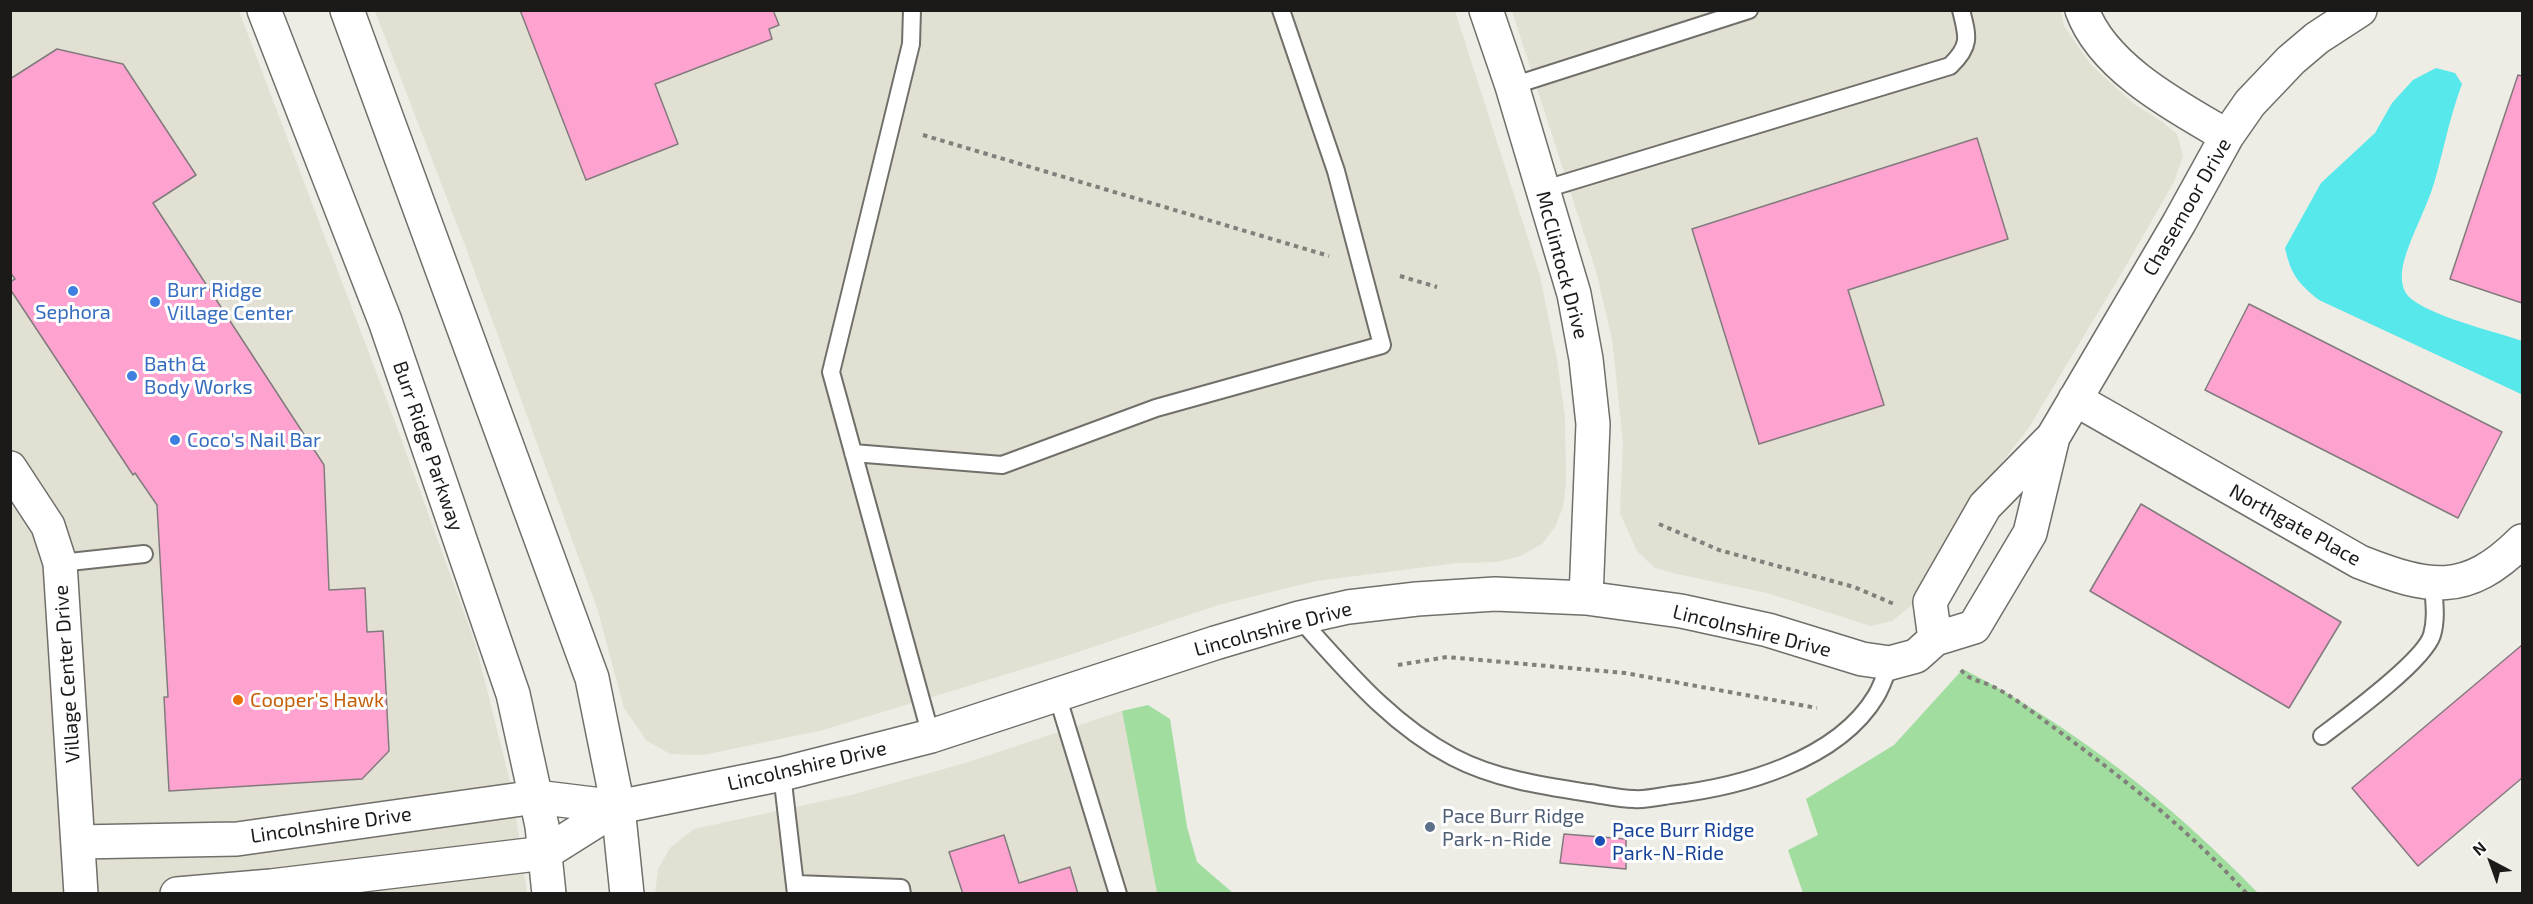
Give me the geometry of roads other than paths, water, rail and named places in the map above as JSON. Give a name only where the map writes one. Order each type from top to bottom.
[{"type":"street","name":"Burr Ridge Parkway","points":[[264,10],[389,333],[513,694],[536,797],[549,894]]},
{"type":"street","points":[[347,10],[592,678],[618,807],[627,894]]},
{"type":"street","name":"McClintock Drive","points":[[1486,10],[1512,86],[1574,294],[1586,359],[1593,424],[1586,598]]},
{"type":"street","points":[[2082,10],[2096,37],[2133,75],[2171,104],[2227,136]]},
{"type":"street","name":"Chasemoor Drive","points":[[2053,437],[2030,533],[1974,627],[1935,639],[1930,602],[1974,525],[1986,506],[2053,437],[2179,223],[2227,136],[2250,103],[2291,60],[2317,38],[2360,10]]},
{"type":"street","name":"Northgate Place","points":[[2074,399],[2360,562],[2398,577],[2433,584],[2456,583],[2482,573],[2509,555],[2523,541]]},
{"type":"street","name":"Village Center Drive","points":[[10,468],[48,526],[60,562],[81,894]]},
{"type":"street","name":"Lincolnshire Drive","points":[[78,842],[237,838],[536,797],[618,807],[782,774],[931,736],[1299,618],[1348,607],[1417,599],[1496,594],[1586,598],[1692,614],[1768,630],[1862,659],[1890,663],[1916,656],[1935,639]]},
{"type":"street","name":"Lincolnshire Drive","points":[[177,894],[271,886],[545,853],[618,807]]},
{"type":"lane","points":[[912,10],[910,44],[831,372],[931,736]]},
{"type":"lane","points":[[853,453],[1002,465],[1156,408],[1382,345],[1336,171],[1281,10]]},
{"type":"lane","points":[[1512,86],[1749,10]]},
{"type":"lane","points":[[1542,190],[1950,66],[1964,52],[1967,35],[1961,10]]},
{"type":"lane","points":[[60,562],[144,554]]},
{"type":"lane","points":[[2322,736],[2394,681],[2431,638],[2435,618],[2433,584]]},
{"type":"lane","points":[[1299,618],[1386,712],[1454,758],[1492,774],[1534,784],[1635,799],[1715,790],[1775,771],[1824,747],[1855,721],[1876,696],[1890,663]]},
{"type":"lane","points":[[1057,695],[1118,894]]},
{"type":"lane","points":[[782,774],[796,889],[901,888],[902,894]]},
{"type":"water","points":[[2436,68],[2455,73],[2462,84],[2432,190],[2404,261],[2402,284],[2408,296],[2430,310],[2522,341],[2521,394],[2319,300],[2296,278],[2287,257],[2285,248],[2321,183],[2375,133],[2392,103],[2413,80]]},
{"type":"place","name":"Sephora","points":[[73,291]]},
{"type":"place","name":"Burr Ridge Village Center","points":[[155,302]]},
{"type":"place","name":"Bath & Body Works","points":[[132,376]]},
{"type":"place","name":"Coco's Nail Bar","points":[[175,440]]},
{"type":"place","name":"Cooper's Hawk","points":[[238,700]]},
{"type":"place","name":"Pace Burr Ridge Park-n-Ride","points":[[1430,827]]},
{"type":"place","name":"Pace Burr Ridge Park-N-Ride","points":[[1600,841]]}]
